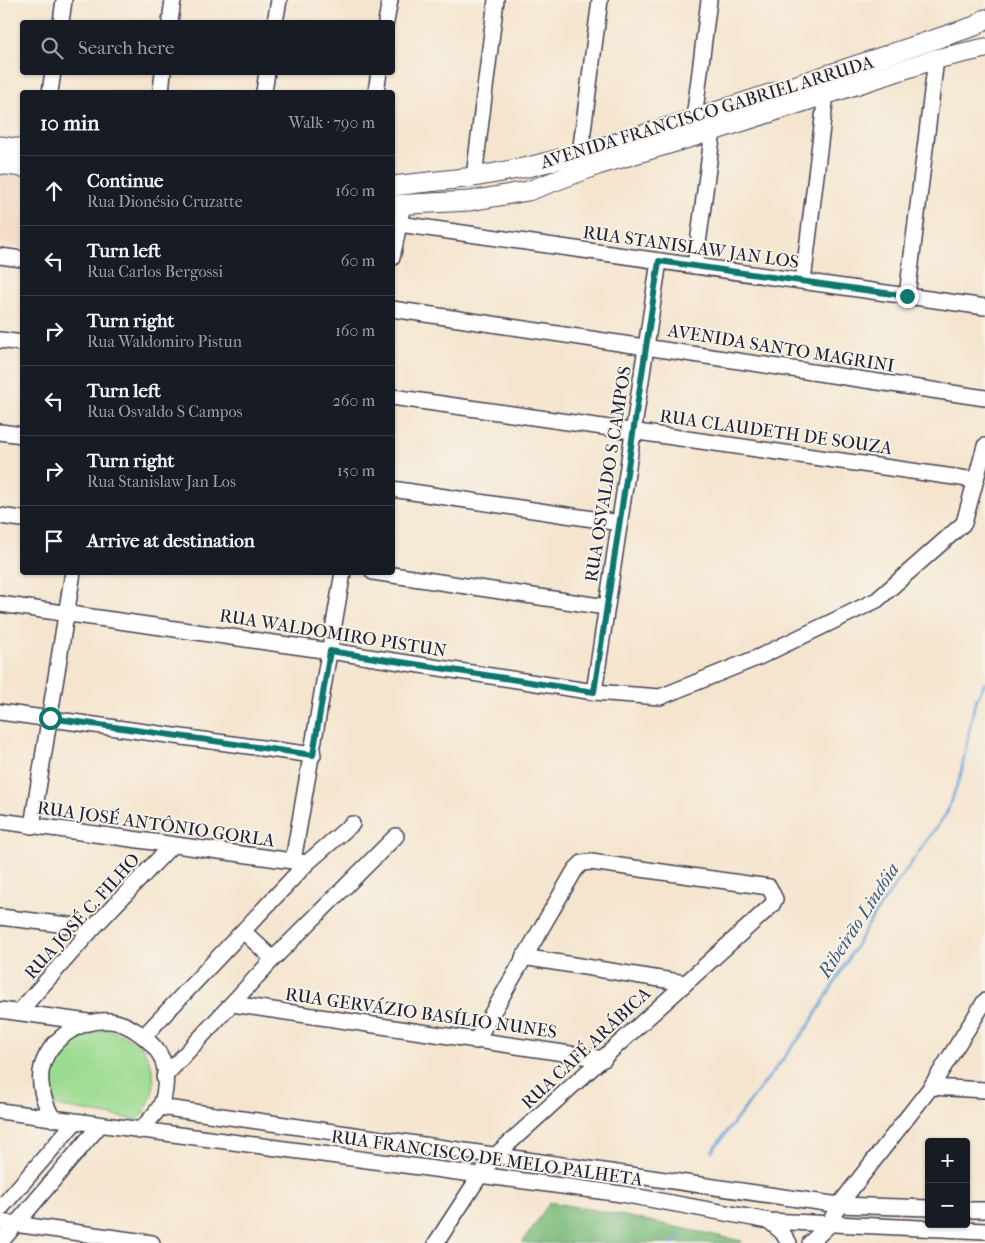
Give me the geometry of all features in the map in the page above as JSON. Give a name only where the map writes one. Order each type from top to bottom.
[{"type":"main road","name":"AVENIDA FRANCISCO GABRIEL ARRUDA","points":[[395,186],[474,177],[528,167],[580,154],[694,119],[975,26],[985,19]]},
{"type":"main road","name":"AVENIDA FRANCISCO GABRIEL ARRUDA","points":[[398,205],[470,201],[528,191],[598,165],[713,131],[936,59],[985,48]]},
{"type":"main road","points":[[0,146],[20,149]]},
{"type":"main road","points":[[0,164],[20,167]]},
{"type":"street","points":[[61,20],[64,0]]},
{"type":"street","points":[[170,20],[173,0]]},
{"type":"street","points":[[275,20],[279,0]]},
{"type":"street","points":[[386,20],[390,0]]},
{"type":"street","points":[[474,177],[496,0]]},
{"type":"street","points":[[580,154],[600,0]]},
{"type":"street","points":[[694,119],[709,0]]},
{"type":"street","points":[[907,296],[936,59]]},
{"type":"street","points":[[50,90],[53,75]]},
{"type":"street","points":[[161,90],[163,75]]},
{"type":"street","points":[[264,90],[267,75]]},
{"type":"street","points":[[376,90],[379,75]]},
{"type":"street","points":[[803,281],[826,94]]},
{"type":"street","points":[[695,266],[713,131]]},
{"type":"street","points":[[395,224],[398,205]]},
{"type":"street","name":"RUA STANISLAW JAN LOS","points":[[395,224],[985,307]]},
{"type":"street","points":[[0,256],[20,259]]},
{"type":"street","name":"RUA OSVALDO S CAMPOS","points":[[594,692],[659,261]]},
{"type":"street","name":"AVENIDA SANTO MAGRINI","points":[[395,309],[985,398]]},
{"type":"street","points":[[0,340],[20,343]]},
{"type":"street","name":"RUA CLAUDETH DE SOUZA","points":[[395,397],[975,480]]},
{"type":"street","points":[[0,432],[20,435]]},
{"type":"street","points":[[975,480],[985,446]]},
{"type":"street","name":"RUA WALDOMIRO PISTUN","points":[[0,604],[67,612],[594,692],[660,697],[759,657],[877,600],[964,523],[975,480]]},
{"type":"street","points":[[395,489],[620,523]]},
{"type":"street","points":[[0,516],[20,519]]},
{"type":"street","points":[[32,826],[73,575]]},
{"type":"street","points":[[300,862],[313,755],[343,575]]},
{"type":"street","points":[[393,575],[606,607]]},
{"type":"street","points":[[0,712],[313,755]]},
{"type":"street","name":"RUA JOSÉ ANTÔNIO GORLA","points":[[0,821],[300,862]]},
{"type":"street","points":[[144,1036],[243,931],[300,862],[352,824]]},
{"type":"street","points":[[164,1077],[273,960],[396,836]]},
{"type":"street","name":"RUA JOSÉ C. FILHO","points":[[19,1012],[93,928],[172,845]]},
{"type":"street","name":"RUA CAFÉ ARÁBICA","points":[[436,1243],[481,1174],[497,1154],[772,905],[774,894],[769,887],[582,862],[575,870],[523,957]]},
{"type":"street","points":[[0,917],[93,928]]},
{"type":"street","points":[[243,931],[273,960]]},
{"type":"street","points":[[476,1041],[523,957],[684,983]]},
{"type":"street","points":[[810,1243],[828,1226],[839,1205],[931,1087],[985,1001]]},
{"type":"street","name":"RUA GERVÁZIO BASÍLIO NUNES","points":[[232,1004],[604,1059]]},
{"type":"street","points":[[0,1010],[88,1022],[116,1022],[144,1036],[162,1060],[165,1086],[160,1107],[140,1131],[0,1111]]},
{"type":"street","points":[[53,1119],[43,1099],[41,1072],[48,1052],[65,1033],[88,1022]]},
{"type":"street","points":[[931,1087],[985,1090]]},
{"type":"street","name":"RUA FRANCISCO DE MELO PALHETA","points":[[160,1107],[497,1154],[839,1205],[925,1208]]},
{"type":"street","points":[[0,1209],[75,1122]]},
{"type":"street","points":[[0,1243],[100,1125]]},
{"type":"street","name":"RUA FRANCISCO DE MELO PALHETA","points":[[140,1131],[481,1174],[622,1194],[769,1221],[934,1236],[985,1231]]},
{"type":"street","points":[[970,1210],[985,1210]]},
{"type":"street","points":[[769,1221],[782,1232],[789,1243]]},
{"type":"street","points":[[0,1222],[152,1243]]},
{"type":"street","points":[[827,1243],[828,1226]]},
{"type":"shaded area","points":[[0,173],[20,176],[20,247],[0,244]]},
{"type":"green space","points":[[104,1029],[127,1037],[140,1045],[151,1066],[154,1082],[153,1090],[151,1098],[138,1120],[56,1106],[51,1091],[50,1077],[52,1065],[57,1054],[76,1038]]},
{"type":"green space","points":[[550,1202],[742,1241],[741,1243],[522,1243]]},
{"type":"waterway","name":"Ribeirão Lindóia","points":[[712,1151],[810,1024],[874,915],[946,814],[960,778],[975,702],[985,683]]},
{"type":"waterway","name":"Ribeirão Lindóia","points":[[673,1243],[680,1235]]},
{"type":"route","points":[[50,718],[313,755],[330,651],[594,692],[659,261],[907,296]]}]
